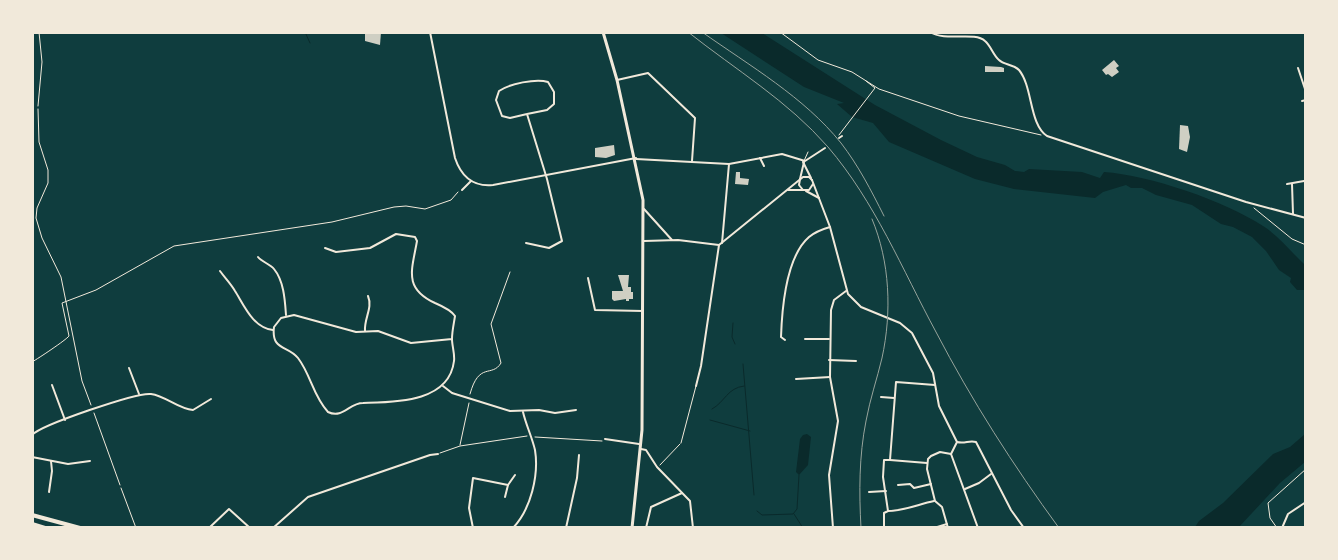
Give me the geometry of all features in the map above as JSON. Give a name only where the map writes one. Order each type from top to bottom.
[{"type":"main road","points":[[603,32],[618,80],[636,158],[644,209],[641,444],[632,528]]},
{"type":"main road","points":[[32,515],[80,528]]},
{"type":"main road","points":[[32,524],[46,528]]},
{"type":"street","points":[[430,32],[455,158],[461,171],[471,181],[481,185],[491,186],[636,158],[729,164],[782,154],[804,162],[830,227],[846,290],[856,303],[868,311],[900,322],[907,328],[927,361],[940,406],[957,442]]},
{"type":"street","points":[[930,32],[941,38],[980,38],[986,41],[1000,61],[1016,68],[1025,82],[1039,128],[1045,136],[1246,202],[1306,218]]},
{"type":"street","points":[[1298,68],[1306,92]]},
{"type":"street","points":[[618,80],[648,73],[695,118],[692,161]]},
{"type":"street","points":[[540,80],[548,82],[554,92],[554,104],[547,110],[527,114],[510,118],[502,116],[496,100],[499,91],[504,88],[540,80]]},
{"type":"street","points":[[526,243],[548,248],[562,240],[546,176],[527,114]]},
{"type":"street","points":[[819,198],[799,185],[804,162],[826,148]]},
{"type":"street","points":[[760,158],[764,166]]},
{"type":"street","points":[[696,386],[721,244],[729,164]]},
{"type":"street","points":[[644,241],[672,240],[721,244],[800,179],[805,176],[812,179]]},
{"type":"street","points":[[788,190],[804,190],[812,187],[812,179]]},
{"type":"street","points":[[462,190],[471,181]]},
{"type":"street","points":[[1287,184],[1304,181]]},
{"type":"street","points":[[1292,184],[1293,214]]},
{"type":"street","points":[[644,209],[672,240]]},
{"type":"street","points":[[785,340],[782,337],[782,307],[795,255],[810,236],[830,227]]},
{"type":"street","points":[[325,248],[336,252],[370,248],[396,234],[415,237],[417,241],[412,270],[413,284],[421,295],[454,314],[452,339],[454,363],[452,373],[443,386],[427,395],[379,404],[361,403],[342,413],[330,413],[314,394],[298,357],[276,343],[273,330],[278,320],[286,315],[297,316],[351,331],[383,332],[411,343],[452,339]]},
{"type":"street","points":[[258,257],[277,273],[283,290],[286,315]]},
{"type":"street","points":[[220,271],[235,289],[250,314],[263,327],[273,330]]},
{"type":"street","points":[[588,278],[595,310],[643,311]]},
{"type":"street","points":[[832,528],[830,475],[838,420],[830,377],[829,339],[832,302],[846,290]]},
{"type":"street","points":[[365,331],[365,320],[370,305],[368,296]]},
{"type":"street","points":[[805,339],[829,339]]},
{"type":"street","points":[[829,360],[856,361]]},
{"type":"street","points":[[129,368],[140,394]]},
{"type":"street","points":[[796,379],[830,377]]},
{"type":"street","points":[[890,460],[896,382],[935,385]]},
{"type":"street","points":[[52,386],[65,420]]},
{"type":"street","points":[[443,386],[452,393],[510,411],[539,410],[555,413],[576,410]]},
{"type":"street","points":[[32,436],[47,426],[140,394],[158,396],[194,410],[210,399]]},
{"type":"street","points":[[881,397],[894,398]]},
{"type":"street","points":[[513,528],[524,513],[530,500],[534,471],[534,449],[523,411]]},
{"type":"street","points":[[605,439],[641,444]]},
{"type":"street","points":[[957,442],[951,454],[965,488],[965,497],[978,528]]},
{"type":"street","points":[[957,442],[976,442],[991,474],[1024,528]]},
{"type":"street","points":[[640,448],[646,450],[658,467],[692,504],[693,528]]},
{"type":"street","points":[[273,528],[308,497],[430,455],[438,454]]},
{"type":"street","points":[[566,528],[577,478],[579,454]]},
{"type":"street","points":[[934,528],[947,526],[942,507],[935,501],[927,463],[928,459],[935,454],[951,454]]},
{"type":"street","points":[[32,456],[68,464],[90,461]]},
{"type":"street","points":[[888,512],[884,460],[927,463]]},
{"type":"street","points":[[49,492],[52,471],[51,461]]},
{"type":"street","points":[[965,488],[979,483],[991,474]]},
{"type":"street","points":[[505,497],[508,485],[515,475]]},
{"type":"street","points":[[473,528],[469,508],[473,478],[508,485]]},
{"type":"street","points":[[898,485],[910,484],[914,488],[931,484]]},
{"type":"street","points":[[869,492],[886,491]]},
{"type":"street","points":[[646,528],[651,508],[682,493]]},
{"type":"street","points":[[884,528],[884,513],[900,511],[910,506],[935,501]]},
{"type":"street","points":[[1282,528],[1288,514],[1306,502]]},
{"type":"street","points":[[209,528],[229,509],[250,528]]},
{"type":"street","points":[[1015,528],[1021,525]]},
{"type":"lane","points":[[38,106],[42,62],[39,32]]},
{"type":"lane","points":[[804,162],[808,152]]},
{"type":"lane","points":[[681,443],[696,386]]},
{"type":"lane","points":[[121,488],[136,528]]},
{"type":"path","points":[[780,32],[818,60],[852,72],[879,89],[959,116],[1045,136]]},
{"type":"path","points":[[842,129],[875,88],[862,78]]},
{"type":"path","points":[[38,106],[39,142],[48,170],[48,183],[37,208],[36,218],[42,238],[61,277],[82,381],[121,488]]},
{"type":"path","points":[[32,362],[69,336],[62,304],[96,290],[174,246],[324,224],[400,206],[425,209],[451,200],[458,192]]},
{"type":"path","points":[[1246,202],[1286,235],[1306,245]]},
{"type":"path","points":[[470,394],[474,380],[479,373],[496,368],[501,362],[491,324],[503,285],[510,272]]},
{"type":"path","points":[[460,446],[470,400]]},
{"type":"path","points":[[438,454],[460,446],[526,436]]},
{"type":"path","points":[[536,437],[605,439]]},
{"type":"path","points":[[658,467],[681,443]]},
{"type":"path","points":[[1277,527],[1269,516],[1268,503],[1306,469]]},
{"type":"water","points":[[721,33],[762,33],[875,105],[977,157],[1005,165],[1015,171],[1024,172],[1029,169],[1082,172],[1100,178],[1104,172],[1122,174],[1164,184],[1228,207],[1269,230],[1305,265],[1305,290],[1297,290],[1290,282],[1291,278],[1279,270],[1266,251],[1252,237],[1233,227],[1221,224],[1192,205],[1156,195],[1142,188],[1131,188],[1126,185],[1103,192],[1095,198],[1014,189],[975,179],[889,142],[873,123],[852,117],[837,104],[844,103],[804,87]]},
{"type":"water","points":[[807,434],[811,437],[808,465],[799,475],[796,472],[800,439],[803,435]]},
{"type":"water","points":[[1305,434],[1305,462],[1280,483],[1239,527],[1195,527],[1199,521],[1223,503],[1273,454],[1290,447]]},
{"type":"building","points":[[365,32],[381,32],[380,45],[365,41]]},
{"type":"building","points":[[1114,60],[1119,66],[1116,68],[1119,72],[1112,77],[1108,74],[1106,75],[1102,70]]},
{"type":"building","points":[[985,66],[1001,67],[1004,68],[1004,72],[985,72]]},
{"type":"building","points":[[1180,125],[1188,126],[1190,137],[1187,152],[1179,149]]},
{"type":"building","points":[[614,145],[615,155],[606,158],[595,157],[595,148]]},
{"type":"building","points":[[736,172],[740,172],[740,178],[749,179],[748,185],[735,184]]},
{"type":"building","points":[[618,275],[629,275],[628,287],[631,287],[633,299],[629,299],[629,301],[626,301],[626,299],[614,301],[612,299],[612,291],[623,291]]},
{"type":"waterway","points":[[305,32],[310,43]]},
{"type":"waterway","points":[[733,323],[732,337],[735,344]]},
{"type":"waterway","points":[[743,364],[754,495]]},
{"type":"waterway","points":[[712,409],[734,389],[744,386]]},
{"type":"waterway","points":[[710,420],[750,431]]},
{"type":"waterway","points":[[757,511],[762,515],[793,514],[797,509],[799,475]]},
{"type":"waterway","points":[[794,514],[803,528]]},
{"type":"railway","points":[[688,32],[779,100],[812,130],[845,168],[887,236],[950,358],[979,408],[1009,456],[1059,528]]},
{"type":"railway","points":[[702,32],[776,83],[826,126],[853,160],[884,216]]},
{"type":"railway","points":[[861,528],[862,447],[868,413],[882,358],[888,305],[888,287],[883,252],[872,219]]}]
